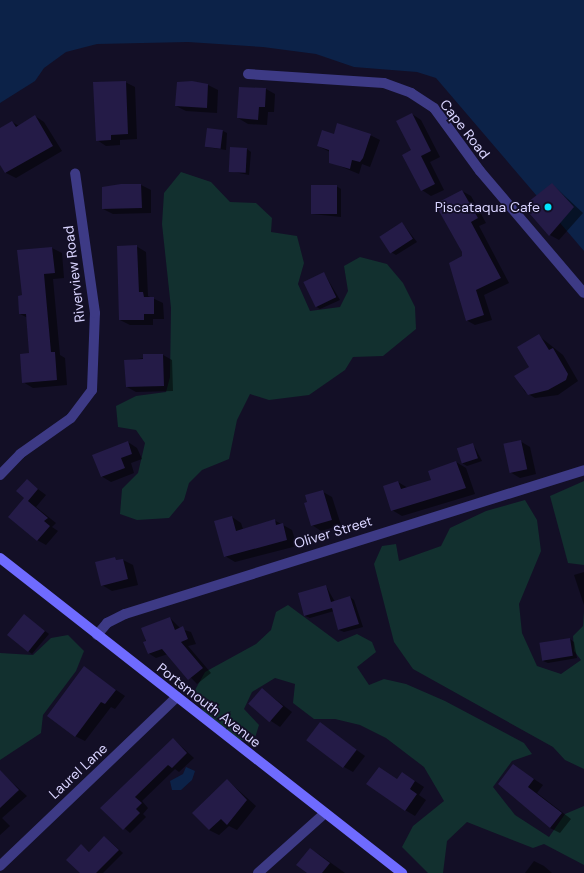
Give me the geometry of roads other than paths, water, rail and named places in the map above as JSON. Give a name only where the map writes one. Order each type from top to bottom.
[{"type":"main road","name":"Portsmouth Avenue","points":[[0,558],[402,873]]},
{"type":"street","name":"Cape Road","points":[[248,74],[384,83],[411,93],[434,108],[480,171],[584,293]]},
{"type":"street","name":"Riverview Road","points":[[0,475],[20,454],[71,418],[92,390],[95,313],[75,172]]},
{"type":"street","name":"Oliver Street","points":[[97,635],[108,623],[125,614],[584,470]]},
{"type":"street","name":"Laurel Lane","points":[[0,866],[177,696]]},
{"type":"street","points":[[258,873],[325,813]]},
{"type":"water","points":[[0,0],[584,0],[584,251],[436,78],[417,72],[354,67],[316,54],[263,47],[188,42],[97,44],[66,52],[44,68],[35,81],[0,103]]},
{"type":"water","points":[[186,767],[195,771],[192,780],[181,790],[172,790],[170,781],[183,774]]},
{"type":"place","name":"Piscataqua Cafe","points":[[548,207]]}]
